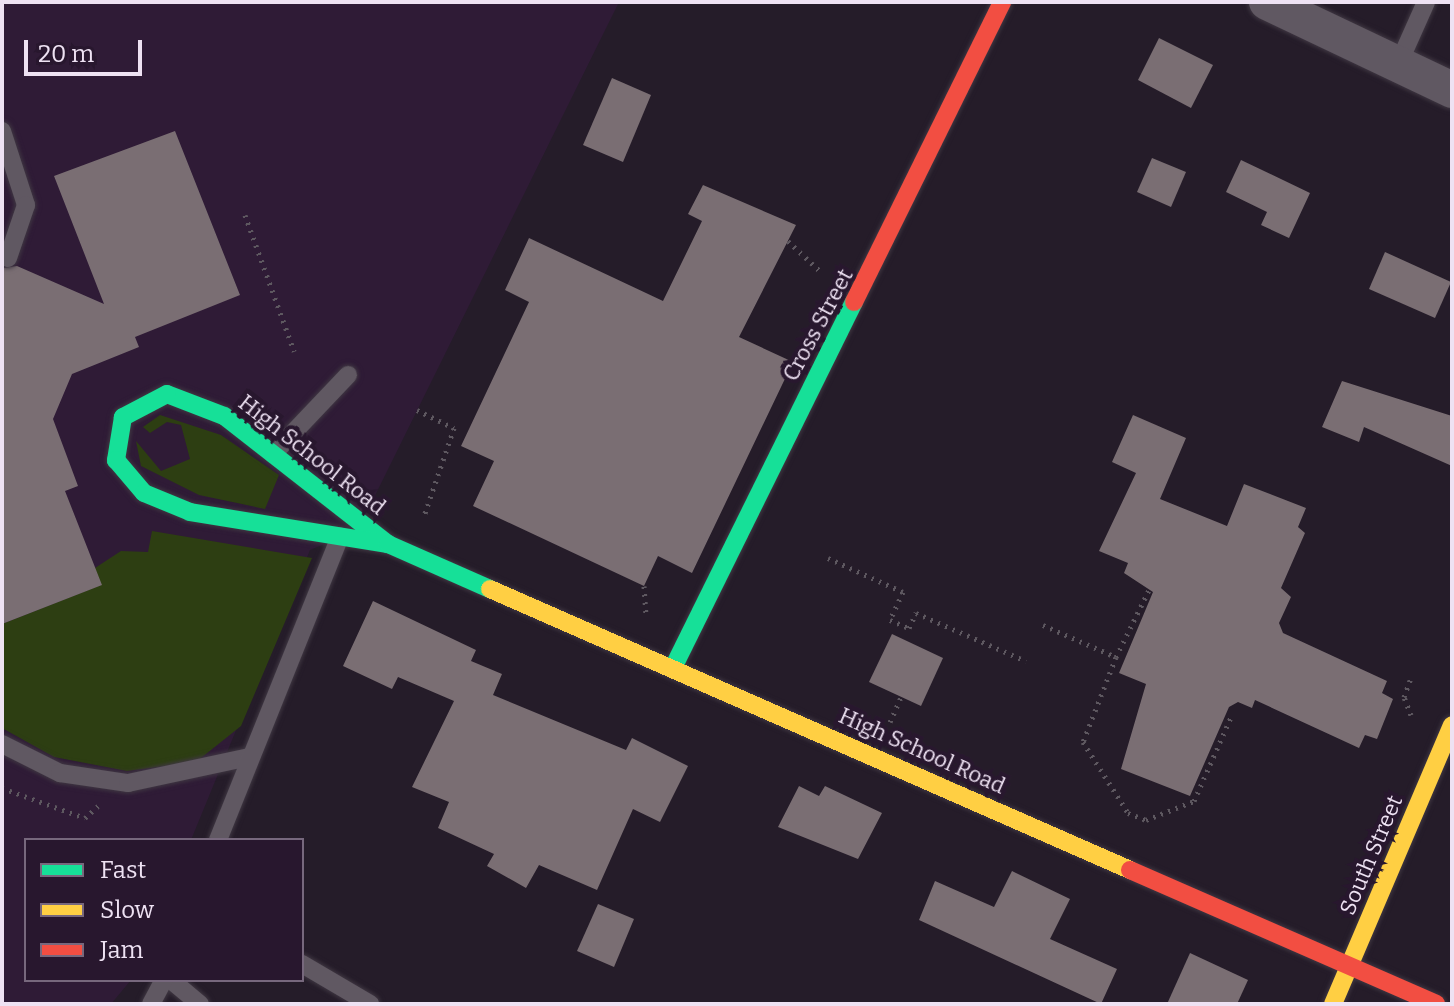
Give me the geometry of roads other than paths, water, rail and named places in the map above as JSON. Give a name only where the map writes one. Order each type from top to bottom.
[{"type":"street","name":"Cross Street","points":[[673,668],[1002,2]]},
{"type":"street","points":[[1267,2],[1452,90]]},
{"type":"street","name":"High School Road","points":[[388,544],[190,512],[136,487],[120,468],[114,443],[136,404],[177,394],[224,416],[388,544],[1436,1004]]},
{"type":"street","name":"South Street","points":[[1333,1004],[1452,725]]},
{"type":"lane","points":[[1398,65],[1426,2]]},
{"type":"lane","points":[[2,131],[26,205],[8,258]]},
{"type":"lane","points":[[273,454],[348,375]]},
{"type":"lane","points":[[219,838],[340,537]]},
{"type":"lane","points":[[2,744],[60,773],[128,783],[249,757]]},
{"type":"lane","points":[[304,965],[370,1004]]},
{"type":"lane","points":[[151,1004],[163,982]]},
{"type":"lane","points":[[173,982],[200,1004]]}]
